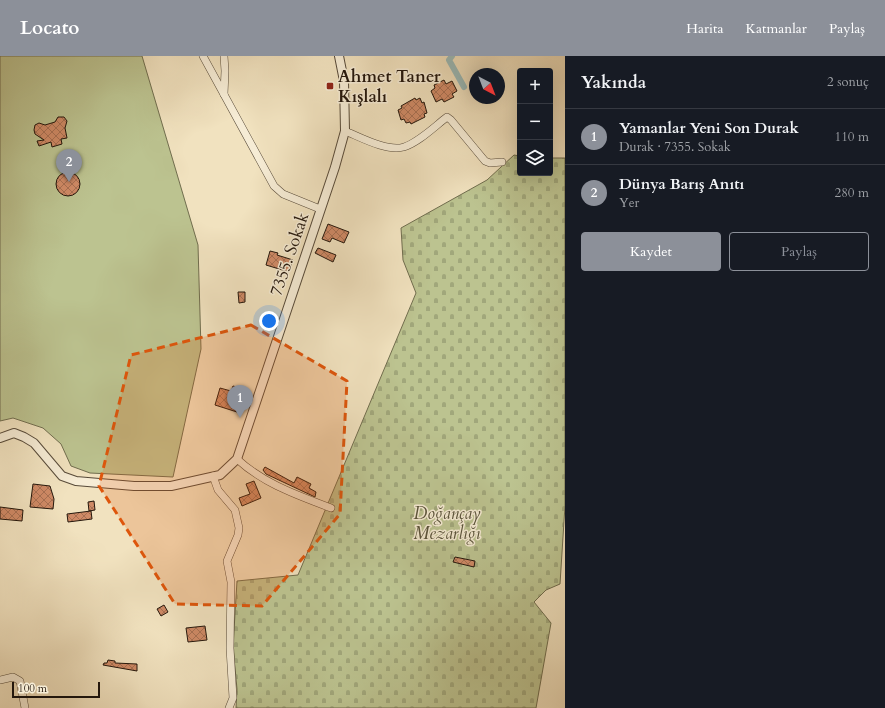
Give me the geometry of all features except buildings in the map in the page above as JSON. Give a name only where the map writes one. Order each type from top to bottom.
[{"type":"street","points":[[203,56],[274,186],[283,194],[320,209]]},
{"type":"street","points":[[224,56],[226,71],[224,94]]},
{"type":"street","name":"7355. Sokak","points":[[0,438],[14,433],[24,437],[34,443],[62,476],[76,481],[134,486],[172,486],[220,475],[237,459],[345,130],[344,81],[339,56]]},
{"type":"street","points":[[345,130],[368,141],[399,148],[405,147],[416,140],[447,117],[486,161],[490,163],[502,162]]},
{"type":"street","points":[[237,459],[251,472],[275,486],[331,508]]},
{"type":"street","points":[[213,476],[218,490],[235,510],[239,528],[238,535],[227,561],[231,582],[230,648],[233,698],[229,708]]},
{"type":"street","points":[[0,680],[13,677],[20,681],[25,708]]},
{"type":"highlighted area","points":[[251,325],[347,381],[340,514],[262,606],[175,604],[99,486],[131,355]]},
{"type":"green space","points":[[0,56],[142,56],[198,245],[201,349],[173,477],[90,473],[71,466],[61,444],[43,428],[13,418],[0,421]]},
{"type":"green space","name":"Doğançay Mezarlığı","points":[[514,155],[517,156],[517,176],[553,176],[553,158],[565,158],[565,506],[560,584],[546,590],[534,602],[551,623],[536,708],[236,708],[237,689],[233,647],[237,581],[298,575],[416,293],[403,260],[401,228],[487,180]]},
{"type":"waterway","points":[[452,56],[449,60],[464,87]]},
{"type":"place","name":"Ahmet Taner Kışlalı","points":[[330,86]]},
{"type":"place","name":"Dünya Barış Anıtı","points":[[69,182]]},
{"type":"place","name":"Yamanlar Yeni Son Durak","points":[[240,418]]}]
